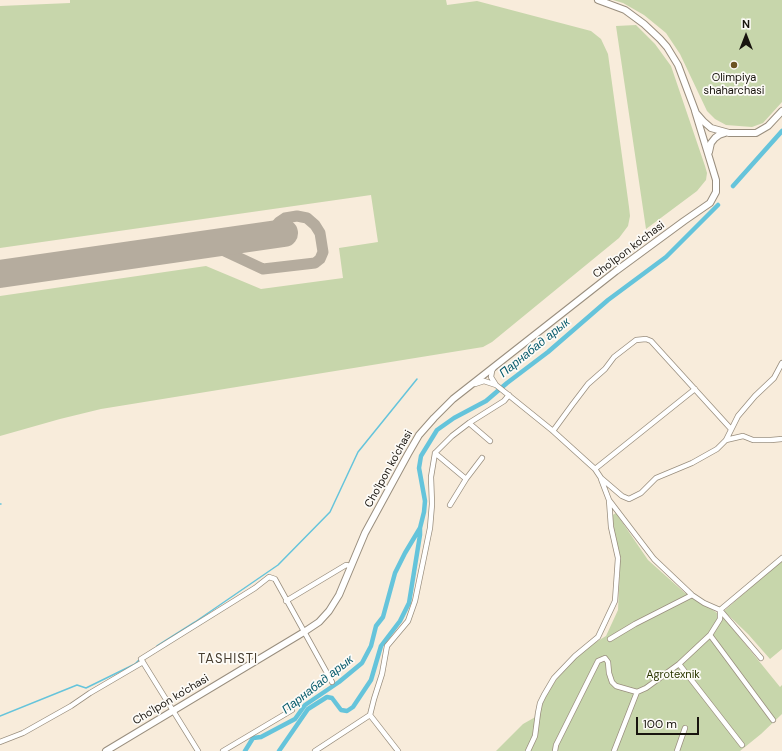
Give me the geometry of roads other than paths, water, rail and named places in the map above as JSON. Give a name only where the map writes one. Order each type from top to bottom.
[{"type":"main road","name":"Cho'lpon ko'chasi","points":[[106,751],[319,622],[332,608],[339,595],[365,533],[417,439],[437,414],[468,387],[616,271],[710,203],[715,195],[716,184],[695,111],[678,65],[667,47],[644,24],[625,10],[598,0]]},
{"type":"main road","points":[[695,111],[701,120],[721,132],[750,134],[761,131],[768,126],[782,110]]},
{"type":"main road","points":[[709,156],[709,147],[713,140],[720,135],[728,133]]},
{"type":"street","points":[[553,432],[588,384],[605,370],[614,357],[636,340],[646,339],[651,342],[731,429]]},
{"type":"street","points":[[600,478],[622,496],[629,499],[641,493],[656,478],[704,458],[717,449],[726,440],[738,416],[755,396],[774,378],[782,363]]},
{"type":"street","points":[[496,365],[492,371],[491,377],[496,385]]},
{"type":"street","points":[[468,387],[481,381],[490,382],[496,385],[595,469],[609,500],[654,559],[692,594],[704,603],[720,610],[761,658]]},
{"type":"street","points":[[595,469],[695,389]]},
{"type":"street","points":[[315,751],[370,716],[382,674],[387,646],[408,621],[415,601],[430,528],[432,504],[431,477],[436,453],[448,440],[469,423],[504,401],[508,394]]},
{"type":"street","points":[[469,423],[490,441]]},
{"type":"street","points":[[726,440],[743,436],[753,440],[782,439]]},
{"type":"street","points":[[436,453],[466,479]]},
{"type":"street","points":[[450,505],[466,479],[482,458]]},
{"type":"street","points":[[528,751],[535,736],[540,703],[554,678],[575,656],[598,637],[615,601],[618,558],[611,527],[609,500]]},
{"type":"street","points":[[720,610],[782,558]]},
{"type":"street","points":[[286,601],[346,565],[351,566]]},
{"type":"street","points":[[198,751],[141,659],[269,577],[275,579],[332,682]]},
{"type":"street","points":[[610,639],[692,594]]},
{"type":"street","points":[[554,751],[598,661],[605,658],[608,662],[612,682],[616,686],[637,692],[646,688],[679,664],[710,635],[720,619],[720,610]]},
{"type":"street","points":[[710,635],[773,720]]},
{"type":"street","points":[[0,742],[23,733],[144,662]]},
{"type":"street","points":[[679,664],[742,745]]},
{"type":"street","points":[[614,751],[637,692]]},
{"type":"street","points":[[223,751],[292,710]]},
{"type":"street","points":[[370,716],[398,751]]},
{"type":"street","points":[[676,751],[685,728]]},
{"type":"waterway","name":"Парнабад арык","points":[[733,186],[782,131]]},
{"type":"waterway","name":"Парнабад арык","points":[[279,751],[308,709],[327,697],[332,698],[341,710],[347,711],[353,707],[371,680],[381,646],[400,621],[409,603],[425,501],[419,468],[421,456],[437,430],[454,418],[486,401],[548,352],[608,300],[666,257],[718,205]]},
{"type":"waterway","points":[[157,646],[278,565],[330,512],[358,452],[417,379]]},
{"type":"waterway","name":"Парнабад арык","points":[[245,751],[253,738],[261,737],[295,719],[305,705],[339,682],[362,663],[371,646],[376,626],[383,617],[395,573],[420,528]]},
{"type":"waterway","points":[[0,716],[77,685],[86,688],[135,664],[140,659]]},
{"type":"place","name":"Olimpiya shaharchasi","points":[[734,65]]},
{"type":"district","name":"TASHISTI","points":[[228,660]]},
{"type":"park label","name":"Agrotexnik","points":[[673,675]]}]
